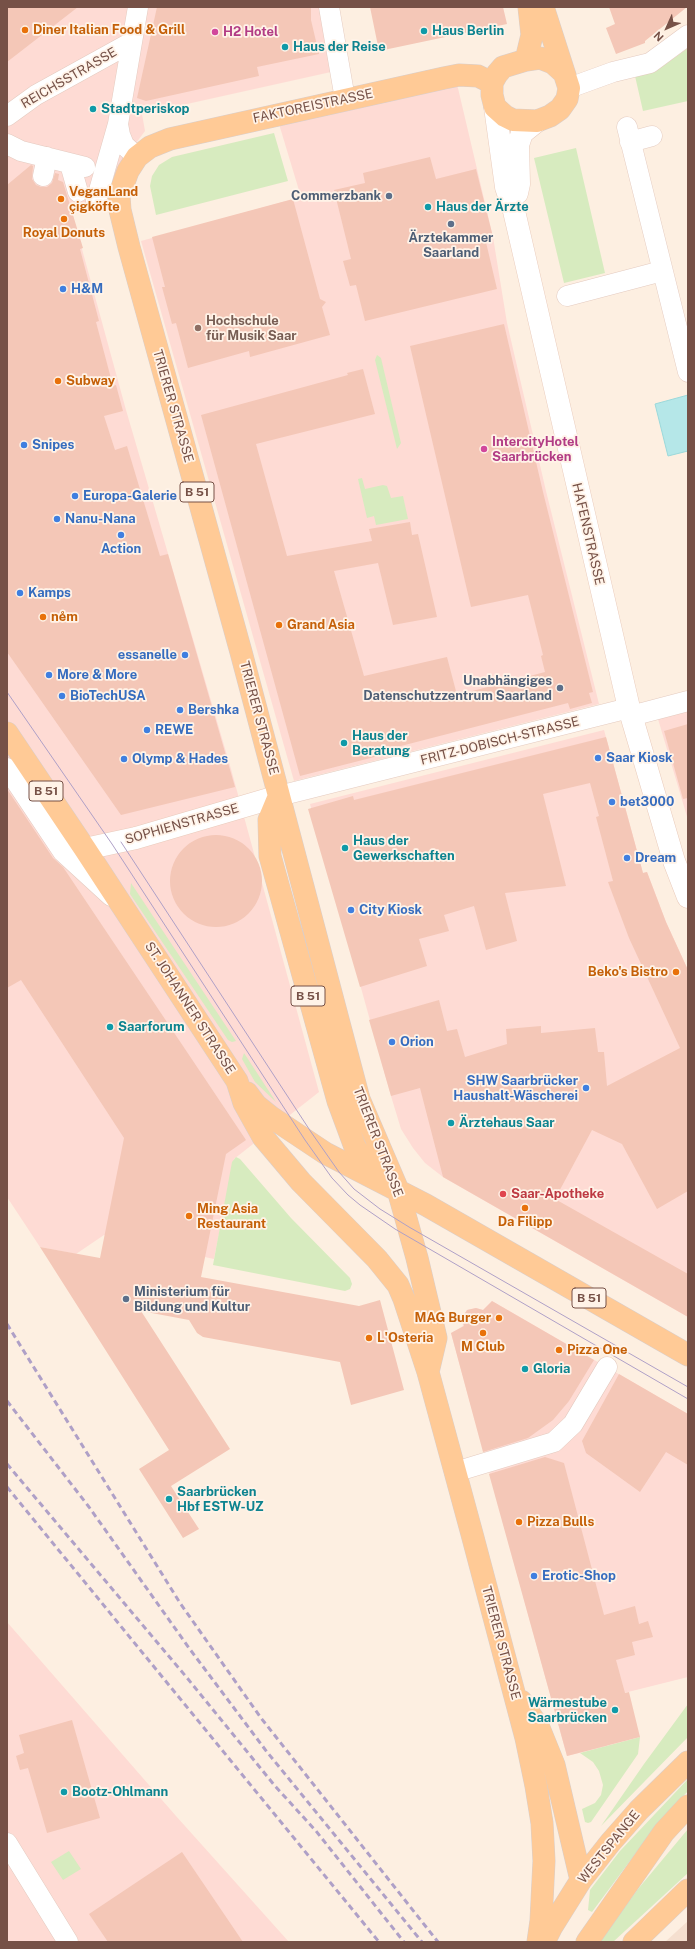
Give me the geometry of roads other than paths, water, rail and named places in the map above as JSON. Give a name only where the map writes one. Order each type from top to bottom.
[{"type":"main road","points":[[526,60],[532,35],[529,7]]},
{"type":"main road","points":[[543,7],[567,80],[567,99],[560,109],[550,116],[537,120],[513,120],[505,116],[495,107],[492,95],[492,83],[497,74],[503,68],[526,60],[540,58],[553,62],[567,80]]},
{"type":"main road","name":"FAKTOREISTRASSE","points":[[102,166],[170,139],[345,99],[459,75],[478,76],[492,83]]},
{"type":"main road","name":"TRIERER STRASSE","points":[[102,166],[128,171],[121,189],[120,210],[128,246],[241,652],[359,1099],[378,1145],[390,1186],[422,1278],[436,1338],[428,1372]]},
{"type":"main road","name":"ST. JOHANNER STRASSE","points":[[7,733],[238,1081],[244,1103],[254,1122],[279,1157],[386,1269]]},
{"type":"main road","name":"TRIERER STRASSE","points":[[279,796],[269,820],[270,856],[338,1101],[350,1134],[363,1160],[390,1186]]},
{"type":"main road","points":[[238,1081],[285,1117],[311,1132],[336,1142],[350,1134],[357,1121],[359,1099]]},
{"type":"main road","name":"B 51","points":[[238,1081],[256,1105],[281,1125],[325,1153],[426,1205],[688,1355]]},
{"type":"main road","name":"B 51","points":[[378,1145],[398,1175],[426,1205]]},
{"type":"main road","name":"TRIERER STRASSE","points":[[386,1269],[398,1284],[428,1372],[513,1689],[536,1786],[542,1823],[544,1861],[543,1892],[538,1942]]},
{"type":"main road","points":[[513,1689],[539,1728],[554,1765],[581,1880]]},
{"type":"main road","name":"WESTSPANGE","points":[[544,1942],[581,1880],[610,1843],[639,1810],[688,1762]]},
{"type":"main road","points":[[587,1942],[664,1832],[688,1806]]},
{"type":"main road","points":[[634,1942],[688,1890]]},
{"type":"street","points":[[96,202],[102,166],[118,124],[138,7]]},
{"type":"street","points":[[329,7],[345,99]]},
{"type":"street","points":[[567,80],[613,72],[650,63],[688,35]]},
{"type":"street","name":"REICHSSTRASSE","points":[[7,116],[36,95],[132,42]]},
{"type":"street","name":"HAFENSTRASSE","points":[[495,107],[506,187],[514,211],[630,712],[674,861],[688,897]]},
{"type":"street","name":"HAFENSTRASSE","points":[[514,211],[519,184],[518,145],[522,133],[537,120]]},
{"type":"street","points":[[78,192],[124,144],[120,136],[118,124]]},
{"type":"street","points":[[652,136],[629,134],[688,372]]},
{"type":"street","points":[[7,144],[21,151],[45,167],[102,166]]},
{"type":"street","points":[[568,296],[662,271]]},
{"type":"street","points":[[630,712],[688,701]]},
{"type":"street","name":"FRITZ-DOBISCH-STRASSE","points":[[279,796],[630,712]]},
{"type":"street","points":[[7,768],[63,852],[125,909]]},
{"type":"street","name":"SOPHIENSTRASSE","points":[[85,849],[128,840],[279,796]]},
{"type":"street","points":[[455,1472],[554,1442],[573,1424],[607,1367]]},
{"type":"street","points":[[7,1829],[10,1847],[68,1942]]},
{"type":"water","points":[[688,395],[688,451],[668,456],[655,404]]},
{"type":"tram line","points":[[7,692],[112,844],[305,1140],[332,1178],[348,1195],[395,1229],[688,1399]]},
{"type":"tram line","points":[[121,842],[311,1132],[339,1172],[354,1189],[380,1209],[409,1227],[688,1387]]},
{"type":"railway","points":[[7,1324],[180,1603],[261,1718],[438,1942]]},
{"type":"railway","points":[[7,1401],[89,1507],[189,1648],[267,1752],[422,1942]]},
{"type":"railway","points":[[7,1464],[188,1679],[275,1786],[316,1831],[404,1942]]},
{"type":"railway","points":[[7,1487],[379,1942]]},
{"type":"place","name":"Diner Italian Food & Grill","points":[[25,30]]},
{"type":"place","name":"Haus Berlin","points":[[424,31]]},
{"type":"place","name":"H2 Hotel","points":[[215,32]]},
{"type":"place","name":"Haus der Reise","points":[[285,47]]},
{"type":"place","name":"Stadtperiskop","points":[[93,109]]},
{"type":"place","name":"Commerzbank","points":[[389,196]]},
{"type":"place","name":"VeganLand çigköfte","points":[[61,199]]},
{"type":"place","name":"Haus der Ärzte","points":[[428,207]]},
{"type":"place","name":"Royal Donuts","points":[[64,219]]},
{"type":"place","name":"Ärztekammer Saarland","points":[[451,224]]},
{"type":"place","name":"H&M","points":[[63,289]]},
{"type":"place","name":"Hochschule für Musik Saar","points":[[198,328]]},
{"type":"place","name":"Subway","points":[[58,381]]},
{"type":"place","name":"Snipes","points":[[24,445]]},
{"type":"place","name":"IntercityHotel Saarbrücken","points":[[484,449]]},
{"type":"place","name":"Europa-Galerie","points":[[75,496]]},
{"type":"place","name":"Nanu-Nana","points":[[57,519]]},
{"type":"place","name":"Action","points":[[121,535]]},
{"type":"place","name":"Kamps","points":[[20,593]]},
{"type":"place","name":"ne̊m","points":[[43,617]]},
{"type":"place","name":"Grand Asia","points":[[279,625]]},
{"type":"place","name":"essanelle","points":[[185,655]]},
{"type":"place","name":"More & More","points":[[49,675]]},
{"type":"place","name":"Unabhängiges Datenschutzzentrum Saarland","points":[[560,688]]},
{"type":"place","name":"BioTechUSA","points":[[62,696]]},
{"type":"place","name":"Bershka","points":[[180,710]]},
{"type":"place","name":"REWE","points":[[147,730]]},
{"type":"place","name":"Haus der Beratung","points":[[344,743]]},
{"type":"place","name":"Saar Kiosk","points":[[598,758]]},
{"type":"place","name":"Olymp & Hades","points":[[124,759]]},
{"type":"place","name":"bet3000","points":[[612,802]]},
{"type":"place","name":"Haus der Gewerkschaften","points":[[345,848]]},
{"type":"place","name":"Dream","points":[[627,858]]},
{"type":"place","name":"City Kiosk","points":[[351,910]]},
{"type":"place","name":"Beko's Bistro","points":[[676,972]]},
{"type":"place","name":"Saarforum","points":[[110,1027]]},
{"type":"place","name":"Orion","points":[[392,1042]]},
{"type":"place","name":"SHW Saarbrücker Haushalt-Wäscherei","points":[[586,1088]]},
{"type":"place","name":"Ärztehaus Saar","points":[[451,1123]]},
{"type":"place","name":"Saar-Apotheke","points":[[503,1194]]},
{"type":"place","name":"Da Filipp","points":[[525,1208]]},
{"type":"place","name":"Ming Asia Restaurant","points":[[189,1216]]},
{"type":"place","name":"Ministerium für Bildung und Kultur","points":[[126,1299]]},
{"type":"place","name":"MAG Burger","points":[[499,1318]]},
{"type":"place","name":"M Club","points":[[483,1333]]},
{"type":"place","name":"L'Osteria","points":[[369,1338]]},
{"type":"place","name":"Pizza One","points":[[559,1350]]},
{"type":"place","name":"Gloria","points":[[525,1369]]},
{"type":"place","name":"Saarbrücken Hbf ESTW-UZ","points":[[169,1499]]},
{"type":"place","name":"Pizza Bulls","points":[[519,1522]]},
{"type":"place","name":"Erotic-Shop","points":[[534,1576]]},
{"type":"place","name":"Wärmestube Saarbrücken","points":[[615,1710]]},
{"type":"place","name":"Bootz-Ohlmann","points":[[64,1792]]}]
